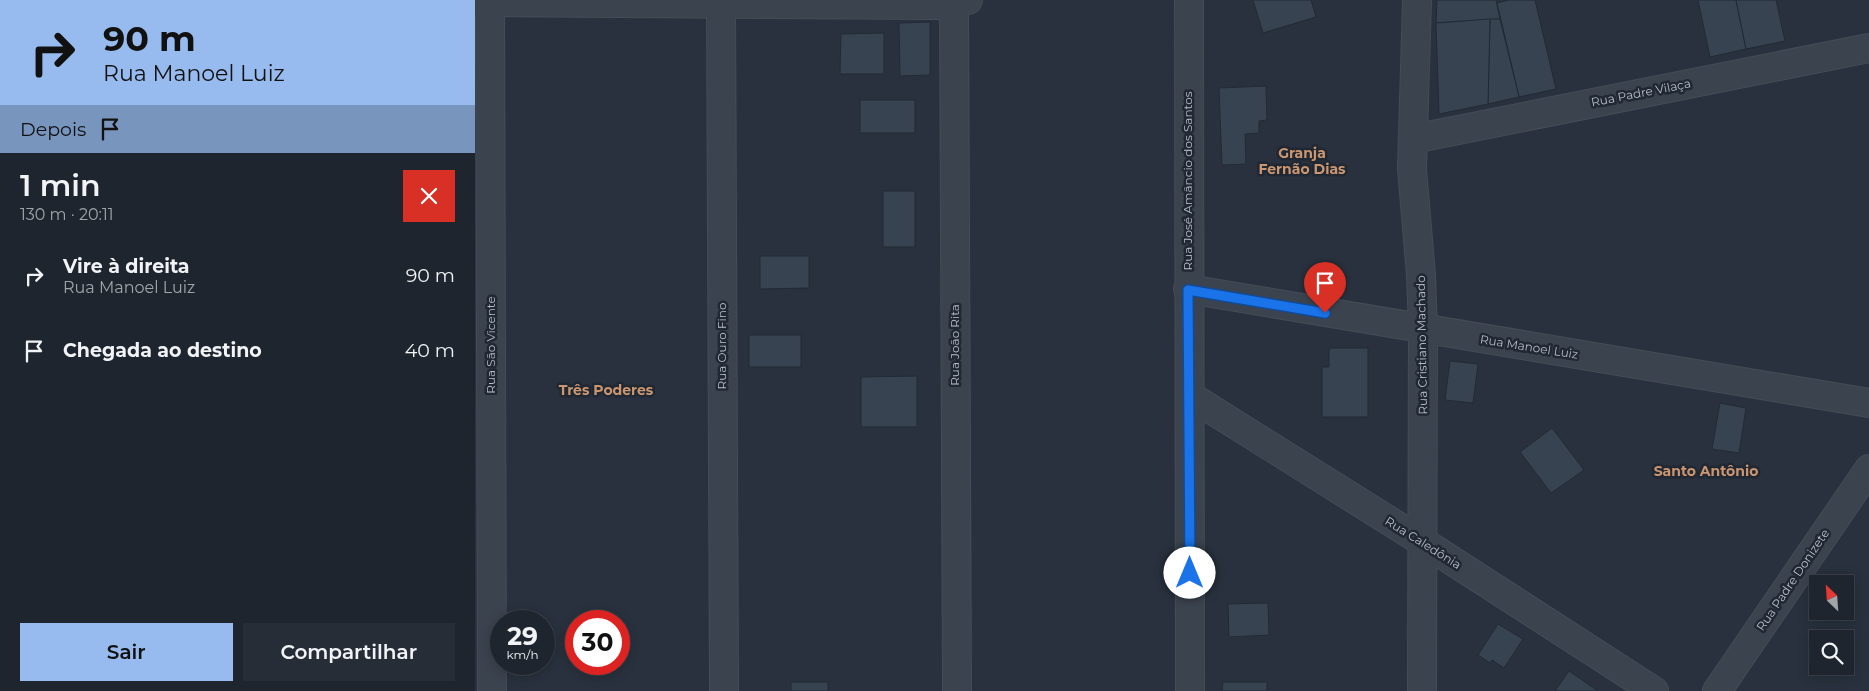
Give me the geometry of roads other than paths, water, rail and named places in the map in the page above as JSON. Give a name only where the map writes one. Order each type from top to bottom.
[{"type":"street","name":"Rua José Amâncio dos Santos","points":[[1189,0],[1190,691]]},
{"type":"street","name":"Rua Cristiano Machado","points":[[1417,0],[1412,169],[1423,329],[1422,691]]},
{"type":"street","points":[[485,2],[721,2],[933,5],[959,1]]},
{"type":"street","name":"Rua João Rita","points":[[957,691],[959,1]]},
{"type":"street","name":"Rua São Vicente","points":[[485,2],[492,691]]},
{"type":"street","name":"Rua Ouro Fino","points":[[721,2],[724,691]]},
{"type":"street","name":"Rua Padre Vilaça","points":[[1413,139],[1869,48]]},
{"type":"street","name":"Rua Manoel Luiz","points":[[1188,290],[1869,403]]},
{"type":"street","name":"Rua Caledônia","points":[[1190,396],[1423,542],[1654,691]]},
{"type":"street","name":"Rua Padre Donizete","points":[[1717,691],[1869,469]]},
{"type":"district","name":"Granja Fernão Dias","points":[[1302,162]]},
{"type":"district","name":"Três Poderes","points":[[606,390]]},
{"type":"district","name":"Santo Antônio","points":[[1706,471]]}]
